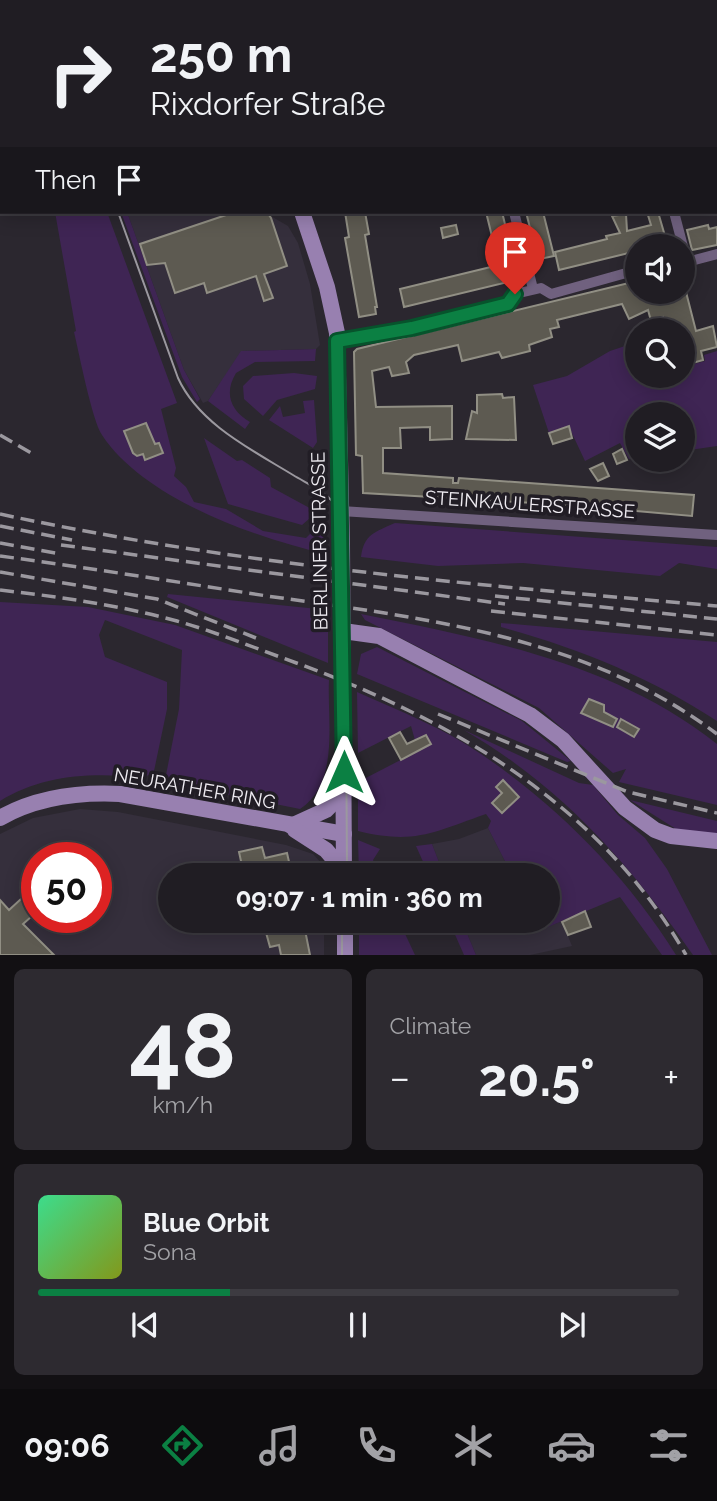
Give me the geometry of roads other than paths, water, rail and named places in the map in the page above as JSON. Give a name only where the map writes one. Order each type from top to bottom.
[{"type":"street","name":"BERLINER STRASSE","points":[[303,214],[327,287],[337,341],[343,631],[344,863]]},
{"type":"street","points":[[514,214],[533,289]]},
{"type":"street","points":[[674,214],[679,234]]},
{"type":"street","points":[[695,260],[717,254]]},
{"type":"street","points":[[337,341],[412,328],[508,304],[515,294],[533,289],[541,288],[551,294],[625,273]]},
{"type":"street","name":"STEINKAULERSTRASSE","points":[[341,511],[717,535]]},
{"type":"street","points":[[343,631],[379,636],[530,715],[578,754],[625,808],[655,830],[671,836],[717,841]]},
{"type":"street","points":[[289,826],[326,810],[344,792]]},
{"type":"street","name":"NEURATHER RING","points":[[0,818],[48,799],[96,793],[143,798],[344,834]]},
{"type":"street","points":[[289,826],[326,850],[336,863]]},
{"type":"street","points":[[345,933],[345,955]]},
{"type":"tram line","points":[[119,214],[178,378],[187,394],[199,409],[228,434],[324,494],[336,505],[342,516],[345,532],[347,863]]},
{"type":"tram line","points":[[342,933],[342,955]]},
{"type":"railway","points":[[0,435],[33,454]]},
{"type":"railway","points":[[0,514],[89,532],[267,560],[447,581],[717,606]]},
{"type":"railway","points":[[0,526],[72,540]]},
{"type":"railway","points":[[0,543],[61,554]]},
{"type":"railway","points":[[61,545],[505,604]]},
{"type":"railway","points":[[0,556],[385,613],[502,636],[559,653],[614,674],[667,701],[717,734]]},
{"type":"railway","points":[[0,572],[157,599],[256,638]]},
{"type":"railway","points":[[0,590],[89,602],[177,621],[302,665],[415,714],[469,743],[520,776],[568,813],[612,855],[651,902],[686,955]]},
{"type":"railway","points":[[495,596],[717,619]]},
{"type":"railway","points":[[491,611],[717,635]]},
{"type":"railway","points":[[438,714],[628,792],[717,813]]}]
